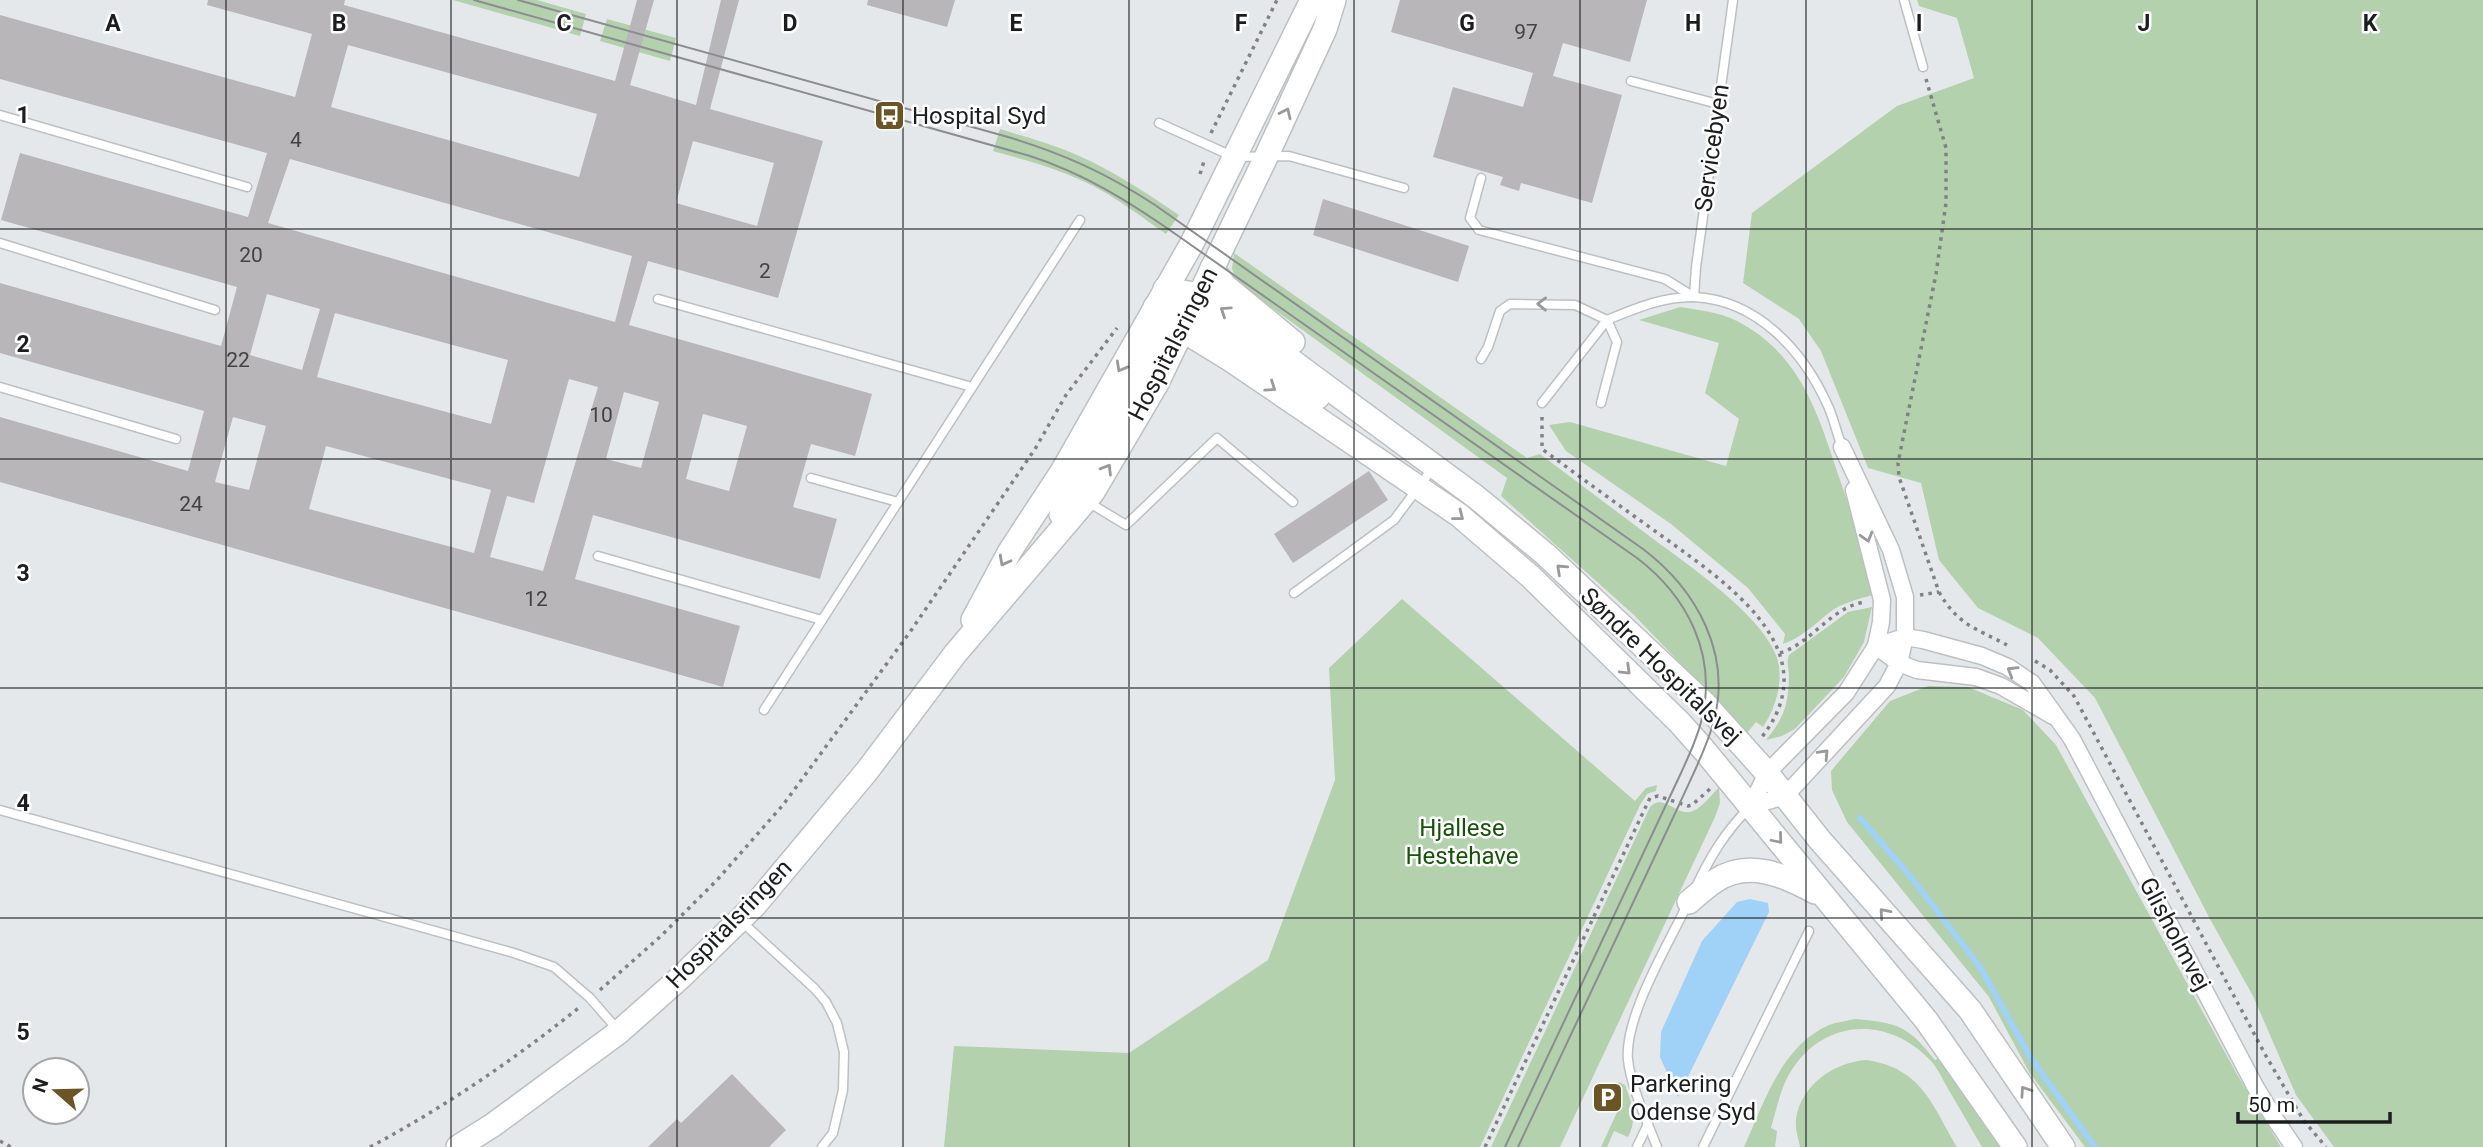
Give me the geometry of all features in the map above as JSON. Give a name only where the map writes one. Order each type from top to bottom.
[{"type":"street","name":"Hospitalsringen","points":[[955,654],[1010,551],[1063,470],[1177,307],[1212,268],[1286,51],[1312,0]]},
{"type":"street","name":"Hospitalsringen","points":[[1250,156],[1325,29],[1334,0]]},
{"type":"street","points":[[1031,567],[1177,307],[1185,283],[1250,156]]},
{"type":"street","points":[[1212,268],[1233,293],[1329,370],[1430,464]]},
{"type":"street","name":"Hospitalsringen","points":[[458,1147],[493,1125],[619,1032],[681,977],[755,905],[867,771],[955,654],[1086,501],[1156,385],[1177,307]]},
{"type":"street","name":"Søndre Hospitalsvej","points":[[1177,307],[1241,321],[1476,497],[1545,554],[1705,704],[1767,773],[1819,839],[1970,1010],[2063,1147]]},
{"type":"street","name":"Søndre Hospitalsvej","points":[[1177,307],[1231,360],[1459,515],[1530,576],[1680,723],[1926,1020],[2015,1147]]},
{"type":"street","points":[[1751,806],[1785,796],[1887,686],[1899,663],[1905,637],[1905,597],[1891,550],[1842,447]]},
{"type":"street","points":[[1751,806],[1767,773],[1846,692],[1876,646],[1882,600],[1842,447]]},
{"type":"street","name":"Glisholmvej","points":[[1876,646],[1905,637],[1955,648],[2008,667],[2032,683],[2072,739],[2256,1088],[2294,1147]]},
{"type":"street","name":"Glisholmvej","points":[[1876,646],[1899,663],[1917,670],[1976,677],[1989,682],[2013,692],[2059,719]]},
{"type":"street","points":[[1689,902],[1716,880],[1749,870],[1768,871],[1790,878],[1829,900]]},
{"type":"lane","name":"Servicebyen","points":[[1694,297],[1733,0]]},
{"type":"lane","points":[[1904,0],[1923,66]]},
{"type":"lane","points":[[1631,80],[1718,104]]},
{"type":"lane","points":[[0,116],[247,187]]},
{"type":"lane","points":[[1158,123],[1250,156],[1294,157],[1404,188]]},
{"type":"lane","points":[[1481,178],[1470,218],[1479,230],[1665,279],[1694,297]]},
{"type":"lane","points":[[764,710],[1080,219]]},
{"type":"lane","points":[[0,243],[215,310]]},
{"type":"lane","points":[[1542,403],[1606,320],[1665,300],[1694,297],[1728,302],[1767,323],[1801,356],[1829,407],[1842,447]]},
{"type":"lane","points":[[658,299],[972,387]]},
{"type":"lane","points":[[1480,359],[1488,347],[1500,312],[1510,304],[1575,304],[1606,320],[1617,342],[1601,403]]},
{"type":"lane","points":[[0,387],[176,439]]},
{"type":"lane","points":[[1086,501],[1126,525],[1217,438],[1293,502]]},
{"type":"lane","points":[[1294,593],[1394,520],[1430,464]]},
{"type":"lane","points":[[811,478],[898,502]]},
{"type":"lane","points":[[598,556],[822,620]]},
{"type":"lane","points":[[1657,1147],[1629,1063],[1630,1027],[1711,855],[1732,825],[1751,806]]},
{"type":"lane","points":[[0,810],[514,953],[554,967],[590,999],[619,1032]]},
{"type":"lane","points":[[739,920],[815,989],[826,1002],[837,1023],[844,1052],[843,1090],[834,1133],[822,1147]]},
{"type":"lane","points":[[1703,1147],[1809,931]]},
{"type":"lane","points":[[1637,1147],[1648,1124]]},
{"type":"path","points":[[1923,66],[1946,148],[1946,203],[1936,274],[1898,463],[1899,477],[1939,592],[1960,620],[2013,648]]},
{"type":"path","points":[[370,1147],[471,1087],[534,1044],[661,936],[717,880],[783,805],[910,632],[1035,449],[1066,395],[1120,323]]},
{"type":"path","points":[[1542,403],[1542,449],[1728,584],[1765,625],[1780,653],[1784,670],[1783,699],[1776,718],[1748,751]]},
{"type":"path","points":[[1905,597],[1939,592]]},
{"type":"path","points":[[1780,653],[1806,639],[1843,610],[1857,604],[1882,600]]},
{"type":"path","points":[[2032,659],[2050,670],[2074,696],[2266,1056],[2304,1121],[2326,1147]]},
{"type":"path","points":[[1485,1147],[1650,798],[1658,796],[1684,806],[1692,805],[1724,774]]},
{"type":"path","points":[[0,1141],[11,1147]]},
{"type":"green space","points":[[453,0],[537,0],[586,14],[580,36]]},
{"type":"green space","points":[[1917,0],[2483,0],[2483,1147],[2334,1147],[2296,1095],[2253,996],[2095,698],[2038,638],[1978,608],[1939,560],[1921,483],[1868,468],[1821,351],[1799,319],[1743,283],[1752,213],[1897,106],[1974,78],[1957,18],[1919,6]]},
{"type":"green space","points":[[607,19],[676,38],[670,61],[600,41]]},
{"type":"green space","points":[[1000,129],[1058,147],[1091,161],[1179,215],[1166,234],[1115,198],[1085,182],[993,151]]},
{"type":"green space","points":[[1234,253],[1527,458],[1540,454],[1720,589],[1754,622],[1767,639],[1779,664],[1778,692],[1763,727],[1756,722],[1747,733],[1634,615],[1501,496],[1507,478],[1239,284],[1232,269]]},
{"type":"green space","points":[[1680,307],[1716,313],[1737,321],[1777,350],[1792,368],[1823,431],[1859,535],[1873,595],[1840,606],[1802,634],[1783,644],[1785,634],[1748,588],[1671,524],[1566,451],[1549,425],[1570,422],[1726,466],[1739,419],[1705,393],[1719,343],[1639,320]]},
{"type":"green space","name":"Hjallese Hestehave","points":[[1402,599],[1635,801],[1646,788],[1657,785],[1656,791],[1647,794],[1640,805],[1480,1147],[944,1147],[954,1046],[1129,1053],[1268,960],[1335,780],[1329,668]]},
{"type":"green space","points":[[1872,607],[1864,642],[1844,677],[1795,729],[1766,740],[1781,718],[1786,704],[1789,655],[1848,612]]},
{"type":"green space","points":[[1928,686],[1968,687],[2023,710],[2056,745],[2238,1076],[2281,1147],[2085,1147],[2029,1072],[1989,997],[1847,822],[1832,790],[1831,771],[1890,701]]},
{"type":"green space","points":[[1719,787],[1720,803],[1715,817],[1560,1147],[1491,1147],[1650,807],[1660,802],[1682,811],[1693,811]]},
{"type":"green space","points":[[1855,1019],[1882,1022],[1901,1028],[1917,1040],[1935,1060],[1940,1058],[2006,1147],[1982,1147],[1935,1066],[1914,1046],[1878,1030],[1859,1029],[1840,1032],[1823,1040],[1807,1052],[1793,1068],[1782,1089],[1771,1128],[1777,1131],[1775,1147],[1744,1147],[1776,1077],[1798,1047],[1812,1034],[1829,1025]]},
{"type":"green space","points":[[1867,1060],[1901,1071],[1913,1080],[1932,1103],[1957,1147],[1800,1147],[1796,1119],[1799,1107],[1812,1086],[1843,1065]]},
{"type":"green space","points":[[1619,1082],[1625,1085],[1632,1105],[1633,1124],[1628,1137],[1614,1131],[1607,1147],[1601,1147],[1619,1108],[1606,1102],[1612,1087]]},
{"type":"water","points":[[1750,899],[1768,903],[1769,912],[1678,1097],[1660,1057],[1661,1032],[1702,941],[1737,902]]},
{"type":"building","points":[[208,0],[345,0],[344,5],[615,81],[637,0],[654,0],[630,85],[696,105],[721,0],[739,0],[710,109],[823,141],[778,298],[648,261],[629,325],[872,394],[855,456],[811,444],[793,507],[837,519],[820,579],[593,515],[575,579],[740,626],[723,687],[0,482],[0,417],[188,471],[204,411],[0,353],[0,283],[221,346],[237,287],[1,220],[20,153],[248,217],[267,153],[0,79],[0,15],[295,97],[312,34],[207,5]],"holes":[[[348,45],[597,114],[579,177],[331,107]],[[693,141],[774,163],[757,226],[676,203]],[[290,159],[632,256],[615,322],[268,223]],[[267,294],[320,309],[302,370],[250,355]],[[335,313],[508,360],[491,424],[317,377]],[[569,379],[598,387],[543,571],[490,557],[507,496],[534,503]],[[624,392],[659,402],[641,468],[606,459]],[[703,414],[747,426],[729,491],[686,479]],[[233,417],[266,426],[249,490],[215,482]],[[326,446],[491,490],[474,553],[309,509]]]},
{"type":"building","points":[[868,0],[955,0],[947,27],[867,5]]},
{"type":"building","points":[[1400,0],[1647,0],[1630,62],[1563,43],[1553,76],[1622,95],[1592,203],[1521,183],[1519,191],[1500,185],[1503,177],[1433,157],[1453,87],[1523,107],[1533,73],[1391,32]]},
{"type":"building","points":[[1323,199],[1469,246],[1458,282],[1313,235]]},
{"type":"building","points":[[1369,471],[1388,500],[1293,563],[1274,534]]},
{"type":"building","points":[[732,1074],[786,1130],[769,1147],[648,1147],[677,1119],[681,1123]]},
{"type":"waterway","points":[[1860,818],[1910,876],[1980,967],[2030,1057],[2095,1147]]},
{"type":"tram line","points":[[474,0],[1030,156],[1087,179],[1174,233],[1655,573],[1683,608],[1701,649],[1706,694],[1700,725],[1681,773],[1505,1147]]},
{"type":"tram line","points":[[518,0],[1008,137],[1048,150],[1102,174],[1155,205],[1643,549],[1680,584],[1706,626],[1714,649],[1718,698],[1713,724],[1693,775],[1518,1147]]},
{"type":"place","name":"Hospital Syd","points":[[889,116]]},
{"type":"place","name":"Parkering Odense Syd","points":[[1607,1098]]}]
